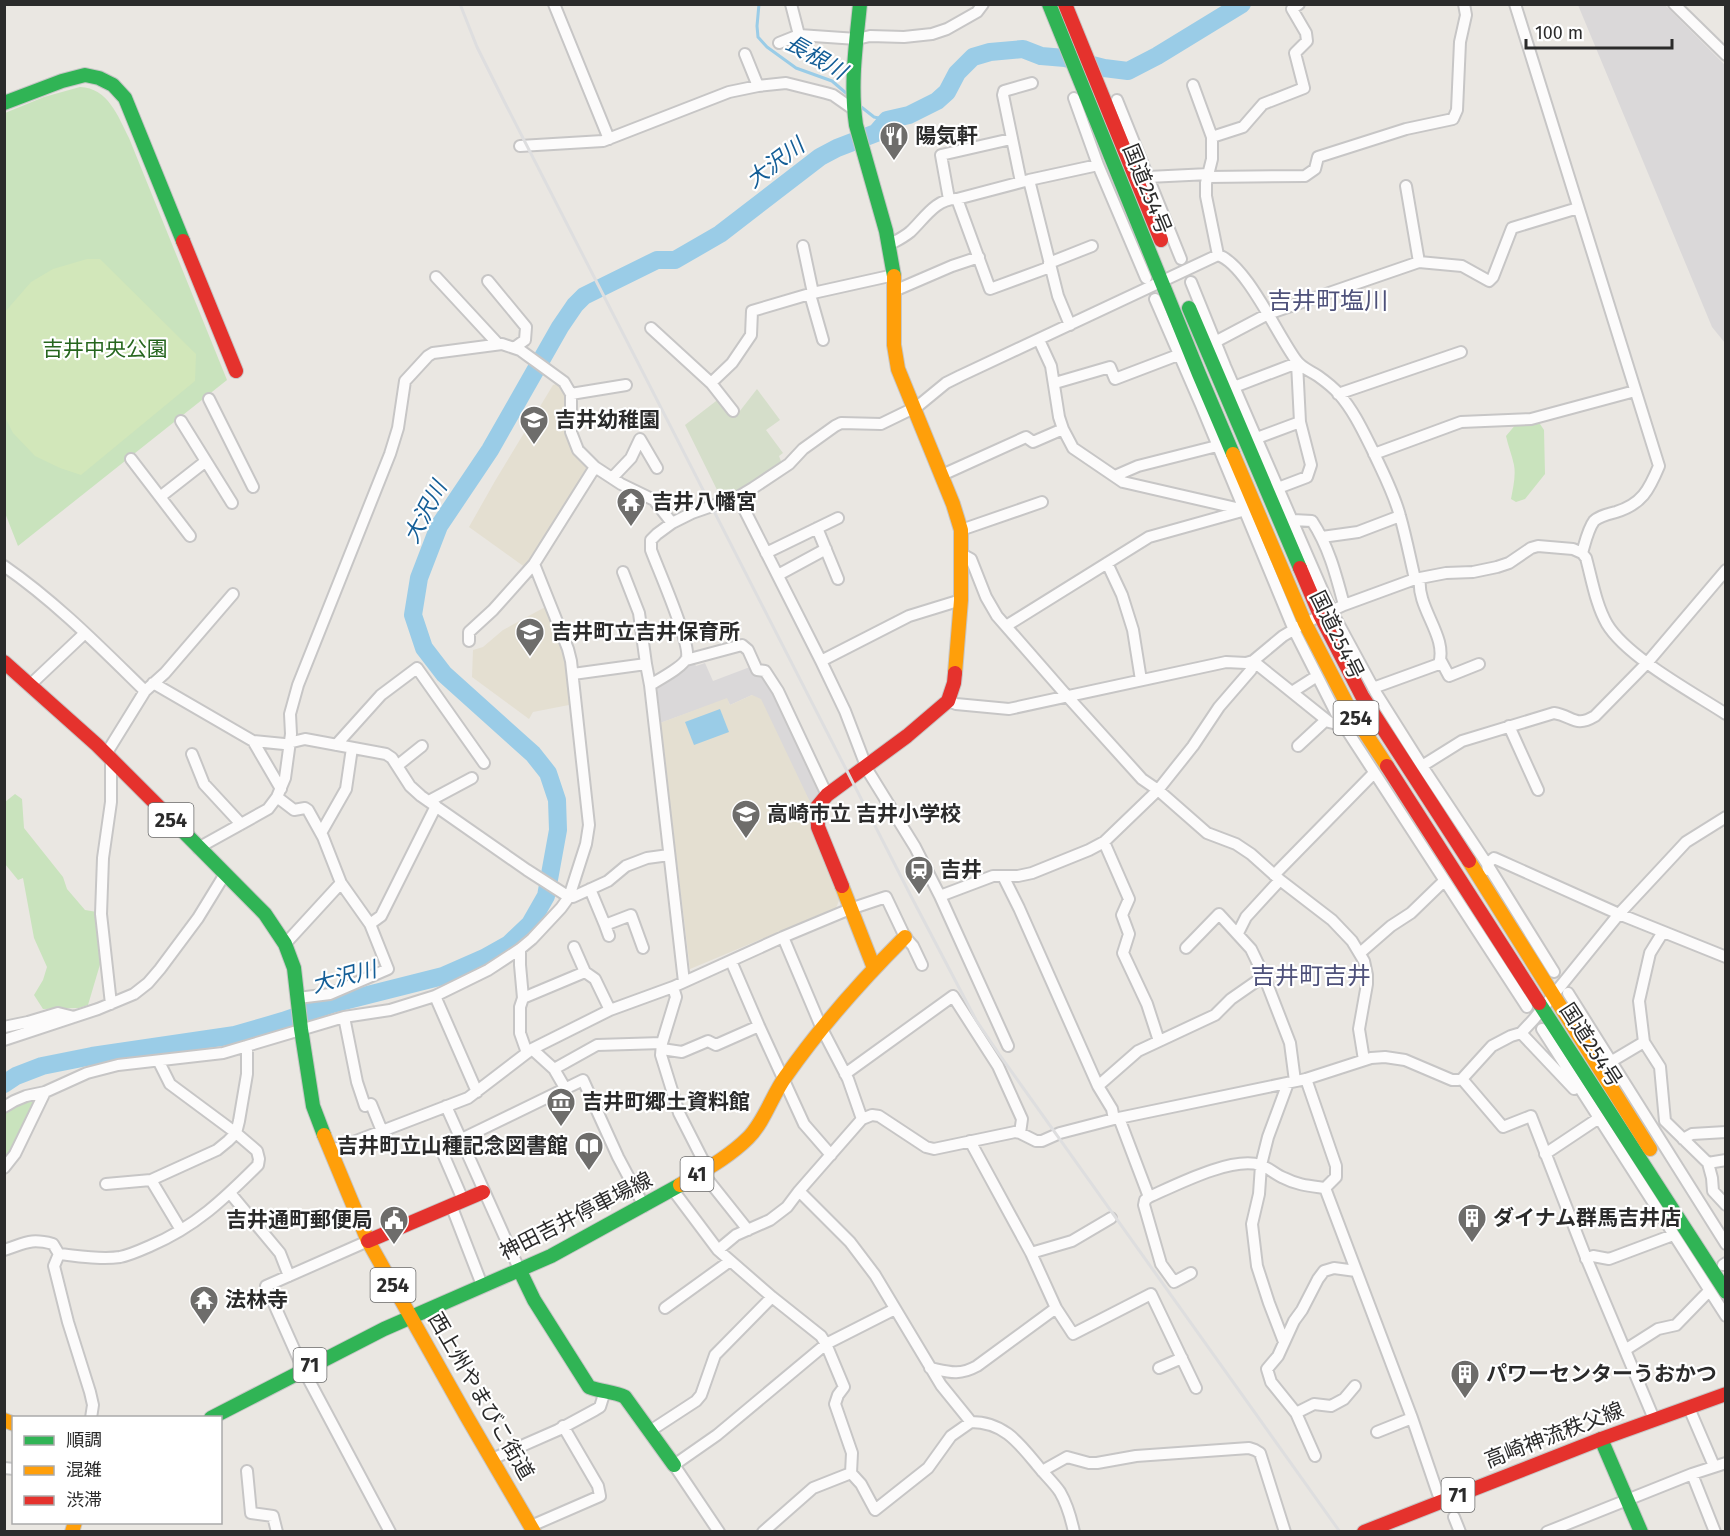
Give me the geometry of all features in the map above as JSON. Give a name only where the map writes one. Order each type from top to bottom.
[{"type":"main road","points":[[860,4],[853,108],[862,149],[890,245],[894,275],[894,345],[898,369],[953,504],[961,530],[962,554],[961,600],[954,683],[948,700],[907,736],[827,795],[817,807],[818,826],[874,968]]},
{"type":"main road","name":"国道254号","points":[[1049,4],[1080,95],[1137,219],[1196,327],[1362,696],[1491,895],[1725,1266]]},
{"type":"main road","name":"国道254号","points":[[1065,4],[1102,95],[1169,278],[1199,374],[1279,562],[1300,626],[1349,708],[1725,1292]]},
{"type":"main road","points":[[4,103],[62,81],[85,75],[99,78],[113,85],[125,98],[236,370]]},
{"type":"main road","name":"西上州やまびこ街道","points":[[4,662],[108,757],[265,914],[285,944],[294,968],[300,1025],[313,1106],[330,1151],[368,1241],[532,1529]]},
{"type":"main road","points":[[1476,930],[1498,939]]},
{"type":"main road","name":"神田吉井停車場線","points":[[411,1316],[519,1271],[644,1206],[673,1190],[744,1142],[756,1129],[783,1080],[822,1029],[874,968],[905,937]]},
{"type":"main road","points":[[368,1241],[483,1192]]},
{"type":"main road","points":[[519,1271],[534,1300],[589,1387],[595,1390],[620,1393],[625,1397],[674,1465]]},
{"type":"main road","name":"71","points":[[215,1416],[303,1369],[411,1316]]},
{"type":"main road","name":"高崎神流秩父線","points":[[1364,1532],[1601,1439],[1725,1394]]},
{"type":"main road","points":[[1601,1439],[1641,1532]]},
{"type":"street","points":[[554,4],[609,139]]},
{"type":"street","points":[[791,4],[799,35]]},
{"type":"street","points":[[779,43],[799,35],[856,39],[870,36],[904,37],[939,32],[977,12],[983,4]]},
{"type":"street","points":[[1212,137],[1244,127],[1263,104],[1304,88],[1295,52],[1307,41],[1306,33],[1292,9],[1299,4]]},
{"type":"street","points":[[1148,177],[1305,176],[1315,169],[1318,157],[1406,129],[1453,119],[1457,110],[1460,42],[1466,15],[1464,4]]},
{"type":"street","points":[[1515,4],[1659,466],[1651,485],[1634,505],[1595,519],[1582,553]]},
{"type":"street","points":[[1674,4],[1725,55]]},
{"type":"street","points":[[745,54],[758,86]]},
{"type":"street","points":[[520,146],[603,141],[729,92],[758,86],[786,83],[833,95],[853,108]]},
{"type":"street","points":[[1032,83],[1008,89],[1003,95],[1011,139],[1058,296],[1070,325]]},
{"type":"street","points":[[1193,85],[1212,137],[1212,159],[1206,196],[1218,255]]},
{"type":"street","points":[[1080,95],[1098,165],[1146,278]]},
{"type":"street","points":[[1117,100],[1181,259]]},
{"type":"street","points":[[1011,139],[940,155],[953,199],[979,257],[990,289],[1092,246]]},
{"type":"street","points":[[890,245],[908,233],[939,203],[1098,165]]},
{"type":"street","points":[[1406,186],[1419,262]]},
{"type":"street","points":[[1112,196],[1137,219]]},
{"type":"street","points":[[1215,342],[1268,314],[1419,262],[1462,266],[1489,281],[1494,277],[1512,228],[1578,208]]},
{"type":"street","points":[[803,246],[813,293],[811,298],[824,340]]},
{"type":"street","points":[[686,660],[687,650],[683,632],[650,545],[651,540],[657,534],[692,513],[738,497],[789,464],[803,449],[841,423],[880,424],[918,406],[946,383],[1218,255],[1225,257],[1233,264],[1268,314],[1297,363],[1318,376],[1338,394],[1359,423],[1391,490],[1425,609],[1440,644],[1441,661],[1449,676],[1479,664]]},
{"type":"street","points":[[894,291],[979,257]]},
{"type":"street","points":[[711,383],[732,363],[751,335],[752,311],[813,293],[894,275]]},
{"type":"street","points":[[436,277],[498,345]]},
{"type":"street","points":[[488,281],[526,327],[525,340],[514,348]]},
{"type":"street","points":[[1191,282],[1225,366],[1293,520],[1326,613],[1422,766],[1488,864],[1554,972]]},
{"type":"street","points":[[1155,299],[1257,539],[1300,626],[1331,719]]},
{"type":"street","points":[[1196,327],[1225,366]]},
{"type":"street","points":[[651,328],[711,383],[734,411]]},
{"type":"street","points":[[1039,340],[1051,366],[1057,410],[1063,429],[1073,448],[1123,482],[1245,510]]},
{"type":"street","points":[[198,848],[268,809],[279,793],[285,777],[291,734],[290,714],[298,685],[390,454],[398,428],[405,381],[428,356],[433,353],[502,344],[530,357],[564,382],[571,394],[571,432],[578,450],[595,467],[654,500],[672,524]]},
{"type":"street","points":[[1338,394],[1461,352]]},
{"type":"street","points":[[1055,383],[1110,367],[1115,379],[1178,355]]},
{"type":"street","points":[[1234,387],[1297,363]]},
{"type":"street","points":[[1278,488],[1307,477],[1311,465],[1300,422],[1297,363]]},
{"type":"street","points":[[1199,374],[1201,405]]},
{"type":"street","points":[[571,394],[626,385]]},
{"type":"street","points":[[1374,454],[1461,422],[1531,419],[1635,391]]},
{"type":"street","points":[[209,399],[254,487]]},
{"type":"street","points":[[181,421],[232,503]]},
{"type":"street","points":[[1257,438],[1300,422]]},
{"type":"street","points":[[942,475],[1026,438],[1033,442],[1063,429]]},
{"type":"street","points":[[612,478],[631,458],[640,439],[657,468]]},
{"type":"street","points":[[1115,476],[1138,466],[1217,446]]},
{"type":"street","points":[[131,459],[190,536]]},
{"type":"street","points":[[160,497],[206,461]]},
{"type":"street","points":[[469,641],[469,632],[493,610],[534,564],[595,467]]},
{"type":"street","points":[[738,497],[845,711],[866,767],[915,847],[940,896],[1008,1046]]},
{"type":"street","points":[[961,530],[1042,502]]},
{"type":"street","points":[[1006,626],[1149,537],[1245,510]]},
{"type":"street","points":[[1322,537],[1358,532],[1400,516]]},
{"type":"street","points":[[766,553],[838,518]]},
{"type":"street","points":[[1293,520],[1312,521],[1322,537],[1332,561],[1344,605]]},
{"type":"street","points":[[818,528],[838,579]]},
{"type":"street","points":[[1257,539],[1279,562]]},
{"type":"street","points":[[948,700],[956,704],[1009,709],[1226,662],[1246,663],[1253,661],[1283,636],[1344,605],[1417,578],[1497,567],[1509,563],[1531,548],[1538,546],[1573,549],[1582,553],[1586,558],[1606,623],[1617,638],[1647,663],[1725,714]]},
{"type":"street","points":[[778,575],[826,549]]},
{"type":"street","points":[[962,554],[970,559],[986,597],[997,616],[1142,780],[1158,790],[1207,833],[1243,848],[1332,920],[1352,941],[1366,968],[1367,984],[1359,1029],[1364,1060]]},
{"type":"street","points":[[1107,563],[1122,596],[1133,630],[1141,680]]},
{"type":"street","points":[[4,1107],[26,1096],[45,1092],[87,1073],[118,1065],[224,1053],[300,1025],[390,1010],[435,996],[488,970],[532,939],[561,908],[567,896],[586,844],[589,825],[573,674],[568,649],[534,564]]},
{"type":"street","points":[[4,566],[26,581],[149,687],[253,741],[284,744],[305,739],[386,754],[410,786],[567,896],[573,897],[614,877],[626,866],[647,858],[669,855]]},
{"type":"street","points":[[623,572],[639,613],[650,684],[684,982]]},
{"type":"street","points":[[1422,766],[1461,741],[1554,712],[1579,722],[1595,716],[1647,663],[1723,578]]},
{"type":"street","points":[[111,1004],[101,914],[102,858],[111,802],[108,757],[149,687],[165,673],[233,594]]},
{"type":"street","points":[[821,661],[909,616],[961,600]]},
{"type":"street","points":[[30,685],[86,633]]},
{"type":"street","points":[[650,684],[670,673],[686,660],[742,645],[748,650],[757,670],[765,671],[778,692],[827,795]]},
{"type":"street","points":[[1253,661],[1292,692],[1345,726],[1527,1007]]},
{"type":"street","points":[[940,896],[993,876],[1018,876],[1032,873],[1104,842],[1158,790],[1193,746],[1219,707],[1251,670],[1253,661]]},
{"type":"street","points":[[1375,691],[1440,664],[1441,661]]},
{"type":"street","points":[[573,674],[646,664]]},
{"type":"street","points":[[336,745],[381,695],[417,668],[484,763]]},
{"type":"street","points":[[1292,692],[1317,676]]},
{"type":"street","points":[[1352,677],[1375,691]]},
{"type":"street","points":[[1298,746],[1331,719]]},
{"type":"street","points":[[1509,726],[1538,790]]},
{"type":"street","points":[[253,741],[279,793],[294,810],[305,808],[308,810],[321,833],[341,883],[370,924],[388,969],[330,994],[298,1001]]},
{"type":"street","points":[[397,766],[422,746]]},
{"type":"street","points":[[321,833],[346,789],[352,748]]},
{"type":"street","points":[[192,754],[204,784],[241,824]]},
{"type":"street","points":[[1238,933],[1246,916],[1277,877],[1374,773]]},
{"type":"street","points":[[370,924],[381,916],[432,803],[472,778]]},
{"type":"street","points":[[718,1250],[736,1235],[770,1220],[787,1207],[862,1119],[872,1115],[879,1116],[926,1148],[943,1148],[1009,1133],[1020,1133],[1039,1142],[1056,1135],[1117,1119],[1296,1081],[1371,1058],[1396,1058],[1452,1080],[1462,1079],[1492,1047],[1510,1036],[1521,1033],[1619,914],[1686,842],[1725,817]]},
{"type":"street","points":[[1104,842],[1129,899],[1122,915],[1129,934],[1124,953],[1147,1004],[1159,1041]]},
{"type":"street","points":[[1488,864],[1494,858],[1619,914],[1725,957]]},
{"type":"street","points":[[1488,864],[1491,895]]},
{"type":"street","points":[[4,1040],[75,1017],[134,994],[148,983],[198,918],[225,874]]},
{"type":"street","points":[[1003,876],[1098,1086],[1117,1119],[1149,1197]]},
{"type":"street","points":[[1360,953],[1390,926],[1411,913],[1444,881]]},
{"type":"street","points":[[285,944],[341,883]]},
{"type":"street","points":[[590,889],[607,930],[631,915],[643,948]]},
{"type":"street","points":[[330,1151],[468,1098],[530,1051],[610,1010],[674,987],[783,937],[850,909],[886,897],[905,937],[913,946],[922,965]]},
{"type":"street","points":[[1186,948],[1219,914],[1251,949],[1290,1043],[1296,1081],[1336,1166],[1336,1177],[1325,1188]]},
{"type":"street","points":[[1663,932],[1650,953],[1639,1001],[1644,1042],[1660,1068],[1665,1121],[1708,1163],[1713,1178],[1713,1191],[1725,1205]]},
{"type":"street","points":[[783,937],[822,1029],[845,1074],[862,1119]]},
{"type":"street","points":[[574,947],[585,972],[595,979],[610,1010]]},
{"type":"street","points":[[520,949],[523,998],[520,1007],[520,1033],[530,1051],[554,1069],[565,1088]]},
{"type":"street","points":[[731,961],[804,1124],[831,1155]]},
{"type":"street","points":[[523,998],[585,972]]},
{"type":"street","points":[[1098,1086],[1138,1051],[1215,1015],[1232,999],[1264,976]]},
{"type":"street","points":[[674,987],[676,997],[661,1055],[679,1113],[704,1169],[747,1230]]},
{"type":"street","points":[[1568,993],[1725,1244]]},
{"type":"street","points":[[435,996],[477,1092]]},
{"type":"street","points":[[845,1074],[953,996],[998,1066],[1022,1119],[1020,1133]]},
{"type":"street","points":[[4,1027],[58,1013],[75,1017]]},
{"type":"street","points":[[344,1017],[357,1082],[365,1106],[371,1104],[382,1131]]},
{"type":"street","points":[[554,1069],[597,1045],[662,1046],[682,1052],[708,1041],[716,1046],[759,1026]]},
{"type":"street","points":[[1542,1029],[1725,1316]]},
{"type":"street","points":[[1521,1033],[1574,1089],[1579,1085]]},
{"type":"street","points":[[1613,1063],[1644,1042]]},
{"type":"street","points":[[106,1184],[151,1180],[216,1150],[236,1133],[247,1074],[247,1046]]},
{"type":"street","points":[[1587,1047],[1613,1063]]},
{"type":"street","points":[[59,1254],[101,1258],[120,1257],[161,1242],[205,1215],[258,1165],[257,1151],[170,1084],[159,1062]]},
{"type":"street","points":[[1462,1079],[1503,1127],[1531,1116],[1586,1259],[1654,1419]]},
{"type":"street","points":[[482,1285],[441,1149],[565,1088],[583,1080],[618,1157],[644,1206]]},
{"type":"street","points":[[1284,1342],[1257,1266],[1251,1224],[1260,1194],[1261,1165],[1268,1137],[1296,1081]]},
{"type":"street","points":[[4,1168],[15,1154],[45,1092]]},
{"type":"street","points":[[1598,1094],[1600,1120]]},
{"type":"street","points":[[446,1107],[519,1271]]},
{"type":"street","points":[[1545,1154],[1600,1120]]},
{"type":"street","points":[[1683,1139],[1692,1134],[1725,1132]]},
{"type":"street","points":[[970,1141],[1031,1253],[1056,1308],[1073,1334],[1151,1294],[1196,1388]]},
{"type":"street","points":[[1708,1163],[1725,1160]]},
{"type":"street","points":[[1191,1273],[1174,1282],[1161,1264],[1144,1205],[1145,1200],[1149,1197],[1212,1170],[1248,1163],[1261,1165],[1296,1183],[1325,1188]]},
{"type":"street","points":[[151,1180],[181,1230]]},
{"type":"street","points":[[1325,1188],[1412,1418],[1438,1494]]},
{"type":"street","points":[[673,1190],[718,1250],[729,1261],[821,1336],[844,1387],[835,1404],[852,1453],[851,1473],[861,1484],[874,1510],[928,1468],[951,1436],[971,1422],[981,1422],[1010,1434],[1060,1492],[1074,1532]]},
{"type":"street","points":[[799,1191],[850,1242],[896,1309],[941,1385],[971,1422]]},
{"type":"street","points":[[230,1193],[280,1253],[289,1276]]},
{"type":"street","points":[[1031,1253],[1072,1241],[1111,1218]]},
{"type":"street","points":[[1586,1259],[1593,1256],[1609,1259],[1673,1235]]},
{"type":"street","points":[[4,1250],[24,1242],[39,1240],[53,1244],[59,1254]]},
{"type":"street","points":[[368,1241],[266,1286],[303,1369],[390,1532]]},
{"type":"street","points":[[59,1254],[54,1266],[68,1322],[90,1392],[93,1405],[91,1416]]},
{"type":"street","points":[[665,1308],[729,1261]]},
{"type":"street","points":[[1315,1456],[1296,1413],[1270,1382],[1267,1369],[1278,1356],[1294,1321],[1324,1271],[1334,1268],[1356,1271]]},
{"type":"street","points":[[1701,1280],[1725,1292]]},
{"type":"street","points":[[1625,1350],[1658,1329],[1676,1325],[1709,1291]]},
{"type":"street","points":[[650,1431],[696,1401],[701,1395],[715,1355],[772,1297]]},
{"type":"street","points":[[930,1368],[955,1373],[968,1371],[1056,1308]]},
{"type":"street","points":[[719,1532],[674,1465],[717,1435],[826,1344],[896,1309]]},
{"type":"street","points":[[1159,1368],[1182,1358]]},
{"type":"street","points":[[1296,1413],[1314,1404],[1331,1406],[1344,1399],[1355,1386]]},
{"type":"street","points":[[492,1459],[600,1407],[605,1391]]},
{"type":"street","points":[[1546,1532],[1720,1464],[1689,1408]]},
{"type":"street","points":[[1377,1432],[1412,1418]]},
{"type":"street","points":[[532,1529],[600,1496],[598,1486],[563,1426]]},
{"type":"street","points":[[1042,1471],[1067,1457],[1097,1463],[1136,1456],[1249,1448],[1260,1454],[1285,1532]]},
{"type":"street","points":[[247,1472],[251,1514],[273,1516],[277,1532]]},
{"type":"street","points":[[763,1532],[813,1488],[851,1473]]},
{"type":"street","points":[[1692,1474],[1715,1532]]},
{"type":"street","points":[[1449,1515],[1460,1532]]},
{"type":"shaded area","points":[[1578,5],[1665,5],[1725,65],[1725,343],[1712,327]]},
{"type":"shaded area","points":[[559,383],[566,391],[568,412],[590,467],[526,568],[469,527],[553,385]]},
{"type":"shaded area","points":[[547,606],[566,653],[574,704],[533,712],[529,719],[472,677],[473,650],[483,647],[503,630]]},
{"type":"shaded area","points":[[693,661],[696,666],[705,663],[713,681],[750,667],[752,673],[764,677],[821,794],[812,806],[752,695],[730,705],[727,699],[660,723],[657,685]]},
{"type":"shaded area","name":"高崎市立 吉井小学校","points":[[752,695],[761,699],[812,806],[840,898],[836,908],[690,969],[660,723],[727,698],[730,705]]},
{"type":"green space","name":"吉井中央公園","points":[[80,87],[98,92],[111,105],[121,121],[227,380],[18,546],[5,513],[5,113],[44,97]]},
{"type":"green space","points":[[87,259],[100,259],[196,354],[195,381],[81,475],[35,456],[13,433],[5,417],[4,313],[31,282],[53,269]]},
{"type":"green space","points":[[757,389],[780,420],[766,430],[783,453],[779,456],[782,464],[737,494],[722,500],[685,425],[720,398],[736,416]]},
{"type":"green space","points":[[1538,421],[1544,430],[1545,474],[1525,499],[1516,502],[1511,499],[1515,469],[1506,436],[1517,423]]},
{"type":"green space","points":[[15,794],[22,799],[24,828],[63,877],[67,889],[85,910],[97,912],[104,951],[88,1005],[79,1008],[43,1009],[34,995],[43,980],[47,967],[34,938],[23,878],[18,880],[5,864],[5,802]]},
{"type":"green space","points":[[36,1097],[38,1099],[5,1163],[5,1112]]},
{"type":"water","points":[[720,709],[729,732],[694,745],[685,722]]},
{"type":"waterway","name":"長根川","points":[[759,4],[758,37],[767,47],[796,68],[832,81],[846,93]]},
{"type":"waterway","name":"大沢川","points":[[4,1084],[16,1076],[42,1066],[92,1056],[235,1035],[332,1004],[443,976],[509,944],[530,924],[546,896],[558,830],[557,800],[548,773],[533,754],[444,674],[424,648],[413,615],[419,578],[439,526],[490,450],[560,327],[575,305],[584,296],[657,260],[675,260],[720,234],[820,157],[876,133],[887,120],[909,115],[937,101],[947,92],[957,73],[973,57],[990,52],[1023,49],[1041,56],[1065,58],[1104,68],[1128,71],[1242,4]]},
{"type":"waterway","name":"長根川","points":[[860,106],[874,117],[887,120]]},
{"type":"railway","points":[[460,4],[477,47],[504,101],[976,1020],[1340,1532]]},
{"type":"traffic: fast","points":[[860,4],[855,49],[854,110],[856,125],[886,231],[894,276]]},
{"type":"traffic: fast","points":[[1049,4],[1233,454]]},
{"type":"traffic: fast","points":[[4,103],[62,81],[85,75],[99,78],[113,85],[125,98],[183,241]]},
{"type":"traffic: fast","points":[[1189,308],[1300,568]]},
{"type":"traffic: fast","points":[[164,812],[265,914],[285,944],[294,968],[313,1106],[324,1135]]},
{"type":"traffic: fast","points":[[1539,1003],[1726,1292]]},
{"type":"traffic: fast","points":[[215,1416],[384,1329],[551,1256],[680,1185]]},
{"type":"traffic: fast","points":[[520,1271],[534,1300],[589,1387],[625,1397],[674,1465]]},
{"type":"traffic: fast","points":[[1601,1439],[1641,1532]]},
{"type":"traffic: slow","points":[[894,276],[894,345],[898,369],[953,504],[961,530],[961,600],[955,673]]},
{"type":"traffic: slow","points":[[1233,454],[1305,623],[1349,708],[1387,766]]},
{"type":"traffic: slow","points":[[1469,861],[1650,1149]]},
{"type":"traffic: slow","points":[[842,886],[874,968]]},
{"type":"traffic: slow","points":[[680,1185],[724,1158],[748,1138],[759,1124],[781,1083],[813,1039],[905,937]]},
{"type":"traffic: slow","points":[[324,1135],[368,1241],[534,1532]]},
{"type":"traffic: slow","points":[[4,1420],[12,1423]]},
{"type":"traffic: slow","points":[[72,1532],[74,1524]]},
{"type":"traffic: jam","points":[[1065,4],[1161,240]]},
{"type":"traffic: jam","points":[[183,241],[236,371]]},
{"type":"traffic: jam","points":[[1300,568],[1320,615],[1362,696],[1469,861]]},
{"type":"traffic: jam","points":[[4,662],[97,745],[164,812]]},
{"type":"traffic: jam","points":[[842,886],[818,827],[817,807],[827,795],[907,736],[948,701],[955,673]]},
{"type":"traffic: jam","points":[[1387,766],[1539,1003]]},
{"type":"traffic: jam","points":[[368,1241],[483,1192]]},
{"type":"traffic: jam","points":[[1364,1532],[1601,1439],[1726,1394]]},
{"type":"place","name":"陽気軒","points":[[894,162]]},
{"type":"place","name":"吉井幼稚園","points":[[534,446]]},
{"type":"place","name":"吉井八幡宮","points":[[631,528]]},
{"type":"place","name":"吉井町立吉井保育所","points":[[530,658]]},
{"type":"place","name":"高崎市立 吉井小学校","points":[[746,840]]},
{"type":"place","name":"吉井","points":[[919,896]]},
{"type":"place","name":"吉井町郷土資料館","points":[[561,1128]]},
{"type":"place","name":"吉井町立山種記念図書館","points":[[589,1172]]},
{"type":"place","name":"ダイナム群馬吉井店","points":[[1472,1244]]},
{"type":"place","name":"吉井通町郵便局","points":[[394,1246]]},
{"type":"place","name":"法林寺","points":[[204,1326]]},
{"type":"place","name":"パワーセンターうおかつ","points":[[1465,1400]]},
{"type":"district","name":"吉井町塩川","points":[[1328,301]]},
{"type":"district","name":"吉井町吉井","points":[[1311,976]]}]
